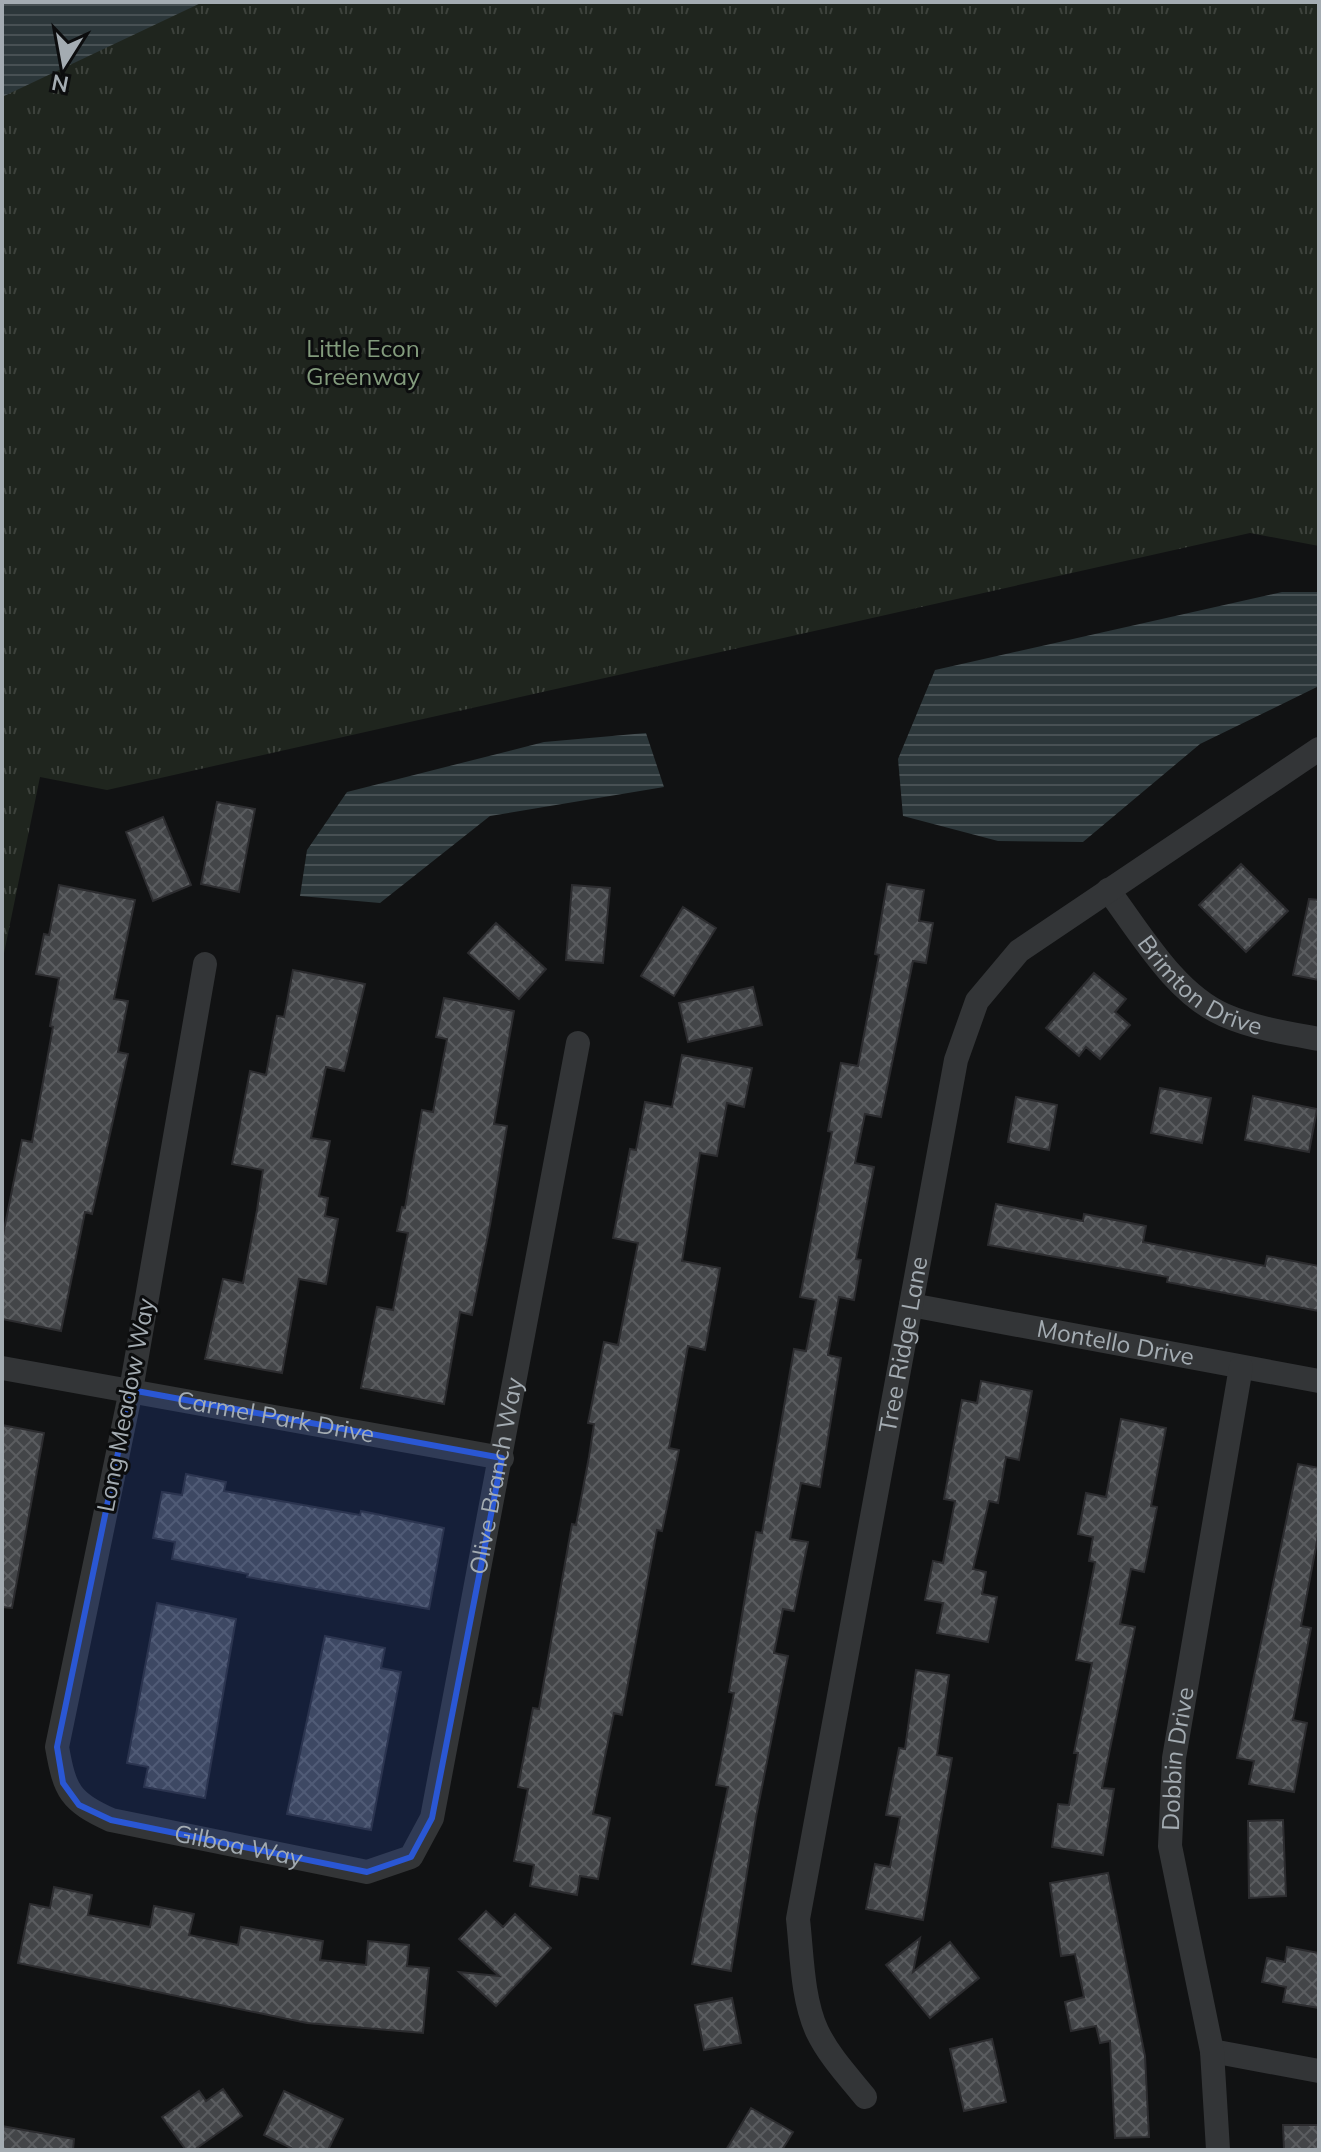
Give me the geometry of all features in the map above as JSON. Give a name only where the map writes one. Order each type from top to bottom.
[{"type":"street","name":"Tree Ridge Lane","points":[[865,2097],[836,2062],[816,2029],[805,1983],[798,1919],[956,1060],[977,1001],[1019,951],[1319,749]]},
{"type":"street","name":"Brimton Drive","points":[[1108,890],[1179,982],[1221,1014],[1261,1029],[1319,1039]]},
{"type":"street","name":"Long Meadow Way","points":[[111,1820],[79,1805],[63,1783],[57,1747],[131,1390],[205,964]]},
{"type":"street","name":"Olive Branch Way","points":[[367,1872],[411,1857],[432,1818],[578,1043]]},
{"type":"street","name":"Montello Drive","points":[[911,1305],[1319,1381]]},
{"type":"street","name":"Dobbin Drive","points":[[1218,2150],[1212,2051],[1170,1846],[1174,1758],[1241,1367]]},
{"type":"street","name":"Carmel Park Drive","points":[[2,1368],[502,1458]]},
{"type":"street","name":"Gilboa Way","points":[[111,1820],[367,1872]]},
{"type":"street","points":[[1212,2051],[1319,2071]]},
{"type":"highlighted area","points":[[131,1390],[502,1458],[432,1818],[411,1857],[367,1872],[111,1820],[79,1805],[63,1783],[57,1747]]},
{"type":"green space","name":"Little Econ Greenway","points":[[2,2],[1319,2],[1319,546],[1250,533],[107,790],[40,777],[2,963]]},
{"type":"shaded area","points":[[2,2],[203,2],[2,97]]},
{"type":"shaded area","points":[[1282,592],[1319,592],[1319,686],[1200,744],[1083,842],[998,841],[903,816],[898,759],[935,670]]},
{"type":"shaded area","points":[[646,733],[664,787],[490,816],[380,903],[300,896],[307,850],[347,792],[544,742]]},
{"type":"building","points":[[217,802],[255,809],[239,892],[201,884]]},
{"type":"building","points":[[163,817],[191,885],[153,901],[126,832]]},
{"type":"building","points":[[1241,864],[1288,911],[1246,952],[1199,905]]},
{"type":"building","points":[[887,884],[924,890],[919,921],[933,923],[926,963],[913,961],[881,1117],[865,1114],[855,1163],[874,1167],[856,1259],[861,1260],[854,1300],[839,1297],[828,1355],[841,1358],[820,1487],[801,1483],[790,1539],[808,1542],[794,1611],[783,1609],[774,1653],[788,1656],[756,1817],[731,1971],[692,1964],[728,1787],[716,1785],[734,1693],[729,1692],[756,1532],[762,1533],[794,1349],[806,1351],[816,1300],[800,1297],[832,1132],[828,1131],[841,1063],[858,1066],[879,955],[875,954]]},
{"type":"building","points":[[59,885],[135,900],[114,999],[128,1001],[118,1052],[128,1054],[92,1214],[85,1212],[61,1331],[2,1319],[2,1240],[22,1140],[32,1142],[53,1027],[50,1026],[59,978],[36,974],[44,934],[49,935]]},
{"type":"building","points":[[572,885],[610,888],[603,963],[566,960]]},
{"type":"building","points":[[1309,899],[1319,900],[1319,980],[1293,975]]},
{"type":"building","points":[[683,907],[716,928],[674,996],[641,976]]},
{"type":"building","points":[[496,923],[546,969],[519,999],[468,953]]},
{"type":"building","points":[[293,970],[365,984],[344,1071],[326,1067],[311,1138],[330,1141],[319,1196],[328,1198],[325,1216],[338,1219],[326,1284],[299,1279],[282,1373],[205,1359],[223,1279],[243,1283],[263,1170],[232,1164],[250,1071],[266,1075],[277,1016],[284,1017]]},
{"type":"building","points":[[1094,973],[1126,999],[1115,1012],[1130,1025],[1100,1059],[1086,1047],[1079,1056],[1046,1028]]},
{"type":"building","points":[[753,987],[762,1025],[688,1042],[679,1003]]},
{"type":"building","points":[[444,998],[514,1011],[494,1124],[507,1126],[490,1225],[472,1315],[460,1312],[444,1404],[361,1388],[377,1307],[393,1310],[408,1233],[397,1231],[402,1207],[405,1208],[422,1110],[433,1112],[447,1039],[436,1037]]},
{"type":"building","points":[[682,1055],[752,1068],[744,1107],[727,1103],[717,1156],[700,1153],[682,1261],[720,1268],[705,1350],[688,1346],[669,1448],[679,1450],[662,1531],[657,1530],[622,1715],[614,1713],[593,1814],[610,1818],[598,1879],[580,1876],[577,1895],[530,1886],[534,1865],[514,1861],[528,1789],[518,1787],[533,1708],[539,1709],[572,1524],[576,1525],[594,1424],[588,1423],[604,1342],[618,1345],[638,1243],[613,1238],[630,1149],[636,1150],[645,1102],[672,1107]]},
{"type":"building","points":[[1160,1088],[1211,1098],[1202,1143],[1151,1133]]},
{"type":"building","points":[[1253,1096],[1317,1109],[1309,1152],[1245,1140]]},
{"type":"building","points":[[1016,1097],[1057,1105],[1049,1150],[1008,1142]]},
{"type":"building","points":[[996,1204],[1083,1221],[1084,1214],[1146,1226],[1143,1242],[1265,1266],[1267,1256],[1319,1266],[1319,1311],[1167,1282],[1168,1277],[988,1245]]},
{"type":"building","points":[[981,1381],[1032,1391],[1019,1460],[1006,1457],[998,1503],[989,1501],[973,1569],[986,1572],[982,1594],[997,1597],[988,1642],[937,1633],[943,1603],[925,1600],[933,1561],[943,1563],[955,1501],[944,1499],[962,1400],[977,1403]]},
{"type":"building","points":[[1121,1419],[1166,1428],[1151,1506],[1157,1507],[1144,1572],[1131,1569],[1120,1624],[1135,1627],[1102,1788],[1114,1789],[1103,1855],[1052,1847],[1058,1804],[1069,1805],[1078,1753],[1074,1753],[1092,1663],[1076,1660],[1095,1562],[1089,1561],[1093,1537],[1078,1534],[1086,1493],[1106,1497]]},
{"type":"building","points":[[2,1425],[44,1433],[12,1608],[2,1607]]},
{"type":"building","points":[[1298,1464],[1319,1468],[1319,1531],[1301,1626],[1311,1628],[1293,1720],[1307,1723],[1294,1792],[1249,1784],[1254,1761],[1237,1758]]},
{"type":"building","points":[[186,1474],[226,1482],[224,1491],[360,1515],[361,1511],[444,1528],[429,1609],[247,1577],[248,1574],[172,1559],[175,1542],[153,1538],[162,1492],[182,1495]]},
{"type":"building","points":[[157,1603],[236,1619],[205,1798],[144,1787],[148,1767],[127,1763]]},
{"type":"building","points":[[325,1636],[385,1648],[381,1668],[401,1672],[371,1830],[287,1814]]},
{"type":"building","points":[[916,1670],[949,1675],[937,1755],[952,1758],[923,1920],[866,1909],[875,1864],[890,1867],[900,1817],[886,1815],[899,1748],[905,1749]]},
{"type":"building","points":[[1283,1820],[1286,1896],[1249,1898],[1248,1821]]},
{"type":"building","points":[[1108,1873],[1145,2056],[1149,2137],[1115,2138],[1110,2041],[1100,2043],[1096,2026],[1071,2031],[1065,2002],[1084,1997],[1075,1954],[1061,1956],[1050,1883]]},
{"type":"building","points":[[54,1887],[92,1895],[88,1915],[150,1927],[154,1906],[194,1914],[189,1935],[238,1945],[241,1927],[323,1941],[320,1960],[366,1965],[368,1941],[409,1945],[407,1966],[429,1968],[423,2033],[307,2023],[18,1963],[30,1904],[50,1908]]},
{"type":"building","points":[[486,1911],[503,1927],[515,1914],[551,1948],[496,2006],[459,1972],[499,1976],[459,1939]]},
{"type":"building","points":[[920,1938],[913,1972],[950,1942],[979,1978],[930,2018],[886,1965]]},
{"type":"building","points":[[1287,1947],[1319,1953],[1319,2008],[1283,2002],[1286,1987],[1262,1982],[1267,1958],[1285,1962]]},
{"type":"building","points":[[732,1998],[741,2043],[704,2050],[695,2005]]},
{"type":"building","points":[[992,2039],[1006,2102],[964,2111],[950,2049]]},
{"type":"building","points":[[223,2089],[242,2116],[194,2150],[186,2150],[162,2117],[199,2091],[206,2101]]},
{"type":"building","points":[[284,2091],[343,2119],[328,2150],[295,2150],[264,2135]]},
{"type":"building","points":[[751,2108],[793,2132],[782,2150],[726,2150]]},
{"type":"building","points":[[1283,2125],[1319,2125],[1319,2150],[1284,2150]]},
{"type":"building","points":[[2,2126],[74,2139],[73,2150],[2,2150]]}]
